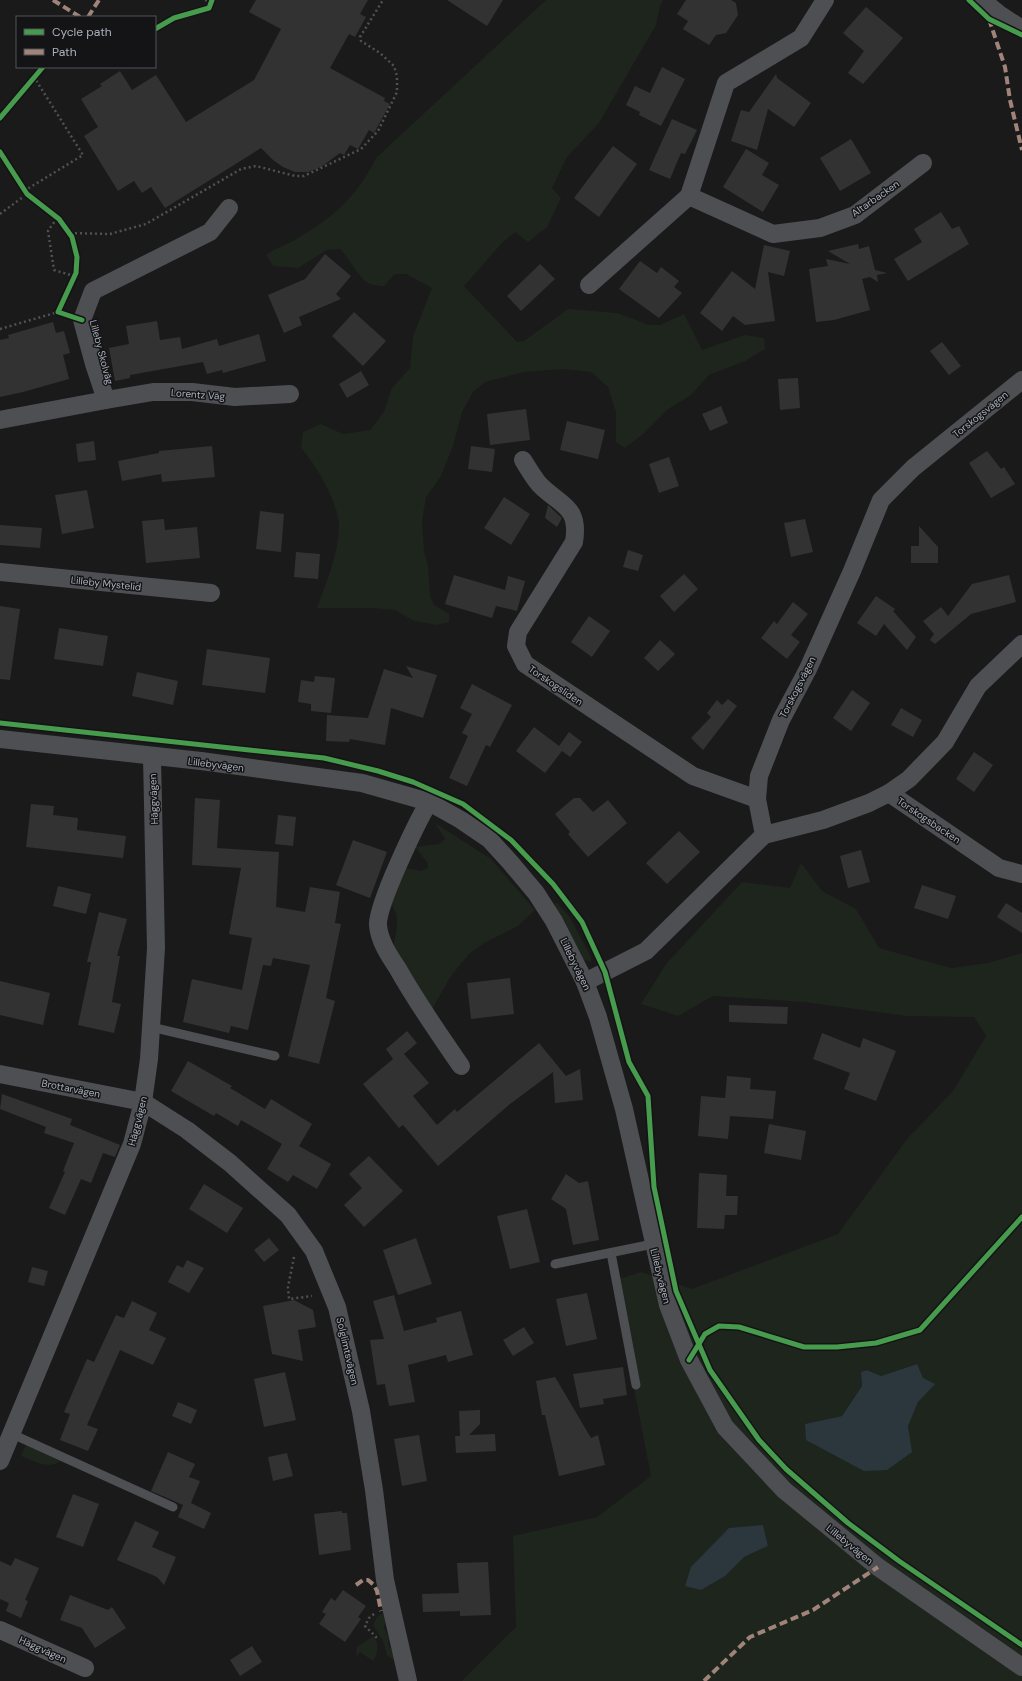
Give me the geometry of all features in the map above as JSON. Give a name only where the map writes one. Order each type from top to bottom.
[{"type":"street","points":[[589,285],[689,196],[726,83],[801,38],[825,0]]},
{"type":"street","points":[[982,0],[999,14],[1022,29]]},
{"type":"street","name":"Altarbacken","points":[[689,196],[773,234],[820,228],[855,215],[923,164]]},
{"type":"street","name":"Lilleby Skolväg","points":[[0,420],[106,400],[82,320],[94,292],[210,232],[229,208]]},
{"type":"street","name":"Torskogsvägen","points":[[764,835],[757,799],[759,776],[781,720],[808,669],[852,571],[881,500],[913,468],[1022,380]]},
{"type":"street","name":"Lorentz Väg","points":[[106,400],[153,392],[192,392],[235,397],[290,394]]},
{"type":"street","name":"Torskogsliden","points":[[523,460],[538,483],[572,512],[575,521],[576,533],[574,542],[518,632],[516,646],[525,664],[693,776],[757,799]]},
{"type":"street","name":"Lilleby Mystelid","points":[[0,572],[211,593]]},
{"type":"street","points":[[889,793],[909,779],[945,742],[978,686],[1022,644]]},
{"type":"street","name":"Lillebyvägen","points":[[0,739],[201,761],[362,783],[429,802],[461,820],[489,839],[536,893],[554,921],[585,982],[598,1017],[624,1109],[653,1244],[668,1305],[688,1360],[725,1427],[784,1490],[878,1567],[1022,1667]]},
{"type":"street","name":"Häggvägen","points":[[0,1461],[132,1144],[143,1102],[149,1059],[156,948],[152,756]]},
{"type":"street","name":"Torskogsbacken","points":[[764,835],[823,820],[869,803],[889,793],[999,868],[1022,874]]},
{"type":"street","points":[[429,802],[420,817],[382,905],[378,925],[385,948],[419,1005],[461,1066]]},
{"type":"street","points":[[585,982],[646,951],[764,835]]},
{"type":"street","name":"Brottarvägen","points":[[0,1074],[143,1102]]},
{"type":"street","name":"Solglimtsvägen","points":[[143,1102],[187,1130],[230,1163],[288,1215],[305,1238],[317,1258],[335,1302],[362,1411],[374,1490],[385,1580],[408,1681]]},
{"type":"street","name":"Häggvägen","points":[[0,1630],[85,1668]]},
{"type":"lane","points":[[151,1026],[275,1056]]},
{"type":"lane","points":[[556,1264],[653,1244]]},
{"type":"lane","points":[[611,1253],[636,1385]]},
{"type":"lane","points":[[12,1434],[173,1507]]},
{"type":"path","points":[[206,0],[211,1]]},
{"type":"path","points":[[70,233],[110,234],[146,224],[240,168],[256,166],[295,176],[304,176],[361,149],[378,131],[397,92],[398,76],[394,66],[380,53],[361,41],[360,37],[383,0]]},
{"type":"path","points":[[24,191],[83,155],[34,77]]},
{"type":"path","points":[[0,214],[27,194]]},
{"type":"path","points":[[57,218],[48,232],[54,270],[74,276]]},
{"type":"path","points":[[0,329],[58,312]]},
{"type":"path","points":[[305,1238],[293,1250],[294,1262],[288,1287],[289,1298],[310,1296],[323,1305],[335,1302]]},
{"type":"shaded area","points":[[546,0],[663,0],[660,6],[656,25],[599,123],[567,157],[552,188],[561,198],[547,227],[528,242],[515,232],[502,243],[464,286],[517,342],[524,341],[568,309],[617,313],[649,325],[660,325],[684,314],[702,350],[745,335],[764,338],[765,349],[745,361],[709,375],[691,395],[667,410],[643,434],[625,448],[616,442],[616,412],[608,387],[591,372],[564,369],[524,372],[485,382],[473,392],[462,412],[453,446],[440,478],[426,497],[422,521],[424,551],[428,565],[430,596],[434,605],[449,614],[449,622],[437,625],[414,621],[395,610],[372,608],[317,608],[331,569],[339,528],[336,508],[326,486],[313,464],[301,448],[303,432],[321,424],[343,434],[370,430],[384,412],[392,388],[410,368],[413,336],[432,288],[406,274],[395,274],[384,286],[370,284],[361,277],[340,249],[327,250],[298,268],[273,266],[266,255],[311,230],[344,204],[361,183],[376,158]]},
{"type":"shaded area","points":[[435,823],[491,859],[535,910],[518,926],[484,943],[469,954],[451,976],[431,1011],[393,950],[397,920],[391,904],[406,868],[420,871],[428,868],[427,862],[415,847],[439,844],[445,839]]},
{"type":"shaded area","points":[[801,863],[822,891],[856,909],[879,948],[951,968],[988,963],[1022,953],[1022,1681],[462,1681],[516,1627],[513,1536],[597,1517],[651,1476],[613,1281],[641,1272],[692,1289],[838,1234],[907,1139],[953,1091],[986,1036],[974,1017],[907,1016],[804,1002],[713,996],[678,1016],[641,1004],[666,964],[742,882],[790,888]],"holes":[[[916,1364],[923,1378],[918,1402],[908,1426],[911,1452],[806,1424],[842,1416],[862,1386],[861,1372],[867,1370],[881,1376]],[[763,1525],[768,1546],[744,1557],[725,1576]]]},
{"type":"shaded area","points":[[555,903],[557,903],[569,916],[591,957],[591,962],[582,959],[565,922],[555,906]]},
{"type":"shaded area","points":[[917,1364],[923,1378],[935,1384],[918,1402],[908,1426],[912,1452],[887,1470],[864,1471],[806,1440],[805,1424],[842,1416],[862,1386],[861,1372],[867,1370],[881,1376]]},
{"type":"shaded area","points":[[26,1445],[61,1461],[56,1464],[46,1465],[21,1456]]},
{"type":"shaded area","points":[[763,1525],[768,1546],[744,1557],[725,1576],[701,1590],[685,1586],[691,1567],[729,1528]]},
{"type":"shaded area","points":[[383,1613],[386,1619],[384,1628],[388,1636],[389,1646],[397,1659],[396,1662],[387,1655],[383,1641],[373,1625],[377,1617]]},
{"type":"shaded area","points":[[373,1636],[377,1642],[378,1648],[373,1661],[360,1652],[356,1657],[357,1647]]},
{"type":"building","points":[[256,0],[368,0],[360,14],[366,17],[355,37],[349,34],[330,68],[385,98],[384,101],[390,104],[374,133],[369,130],[358,149],[350,145],[344,155],[340,153],[321,167],[308,172],[295,172],[283,167],[273,160],[261,148],[165,208],[151,187],[142,193],[134,181],[118,191],[84,136],[98,127],[81,99],[102,86],[100,84],[120,71],[132,90],[156,75],[186,122],[254,80],[281,29],[249,12]]},
{"type":"building","points":[[447,0],[503,0],[487,26]]},
{"type":"building","points":[[686,0],[731,0],[736,3],[738,15],[726,33],[716,35],[709,45],[683,29],[688,21],[677,14]]},
{"type":"building","points":[[866,7],[903,38],[863,84],[848,73],[864,51],[843,33]]},
{"type":"building","points":[[662,67],[685,79],[661,126],[639,115],[640,112],[626,105],[635,86],[650,93]]},
{"type":"building","points":[[776,74],[777,78],[811,103],[794,127],[768,109],[757,150],[731,141],[741,110],[749,112]]},
{"type":"building","points":[[672,119],[697,130],[685,154],[681,153],[670,179],[649,170]]},
{"type":"building","points":[[851,139],[871,173],[840,191],[820,158]]},
{"type":"building","points":[[613,146],[637,164],[599,217],[574,198]]},
{"type":"building","points":[[746,149],[769,163],[762,175],[779,185],[763,212],[723,187]]},
{"type":"building","points":[[941,212],[952,229],[959,226],[969,244],[908,281],[894,259],[922,242],[914,229]]},
{"type":"building","points":[[858,244],[859,249],[869,246],[875,270],[887,273],[877,275],[878,282],[870,277],[862,279],[870,310],[834,320],[816,322],[809,269],[828,266],[826,259],[850,264],[828,251]]},
{"type":"building","points":[[764,245],[790,251],[784,276],[768,272],[775,321],[745,325],[733,316],[722,331],[700,313],[732,271],[755,289]]},
{"type":"building","points":[[325,254],[351,276],[336,294],[341,299],[299,317],[302,325],[284,333],[268,295],[305,279]]},
{"type":"building","points":[[640,261],[657,273],[661,267],[679,281],[674,287],[682,293],[659,318],[619,289]]},
{"type":"building","points":[[540,264],[555,279],[521,311],[507,296]]},
{"type":"building","points":[[354,312],[386,341],[363,366],[332,336]]},
{"type":"building","points":[[157,321],[160,340],[180,337],[182,349],[217,339],[219,346],[259,334],[266,361],[223,373],[222,370],[207,374],[203,362],[130,375],[130,378],[115,381],[109,348],[129,344],[126,326]]},
{"type":"building","points":[[53,322],[56,333],[64,331],[70,353],[63,355],[69,379],[0,397],[0,340],[9,338],[8,335]]},
{"type":"building","points":[[942,342],[961,366],[949,375],[930,351]]},
{"type":"building","points":[[361,371],[369,385],[347,398],[339,384]]},
{"type":"building","points":[[798,378],[800,408],[780,410],[778,379]]},
{"type":"building","points":[[721,406],[728,423],[710,431],[702,414]]},
{"type":"building","points":[[526,409],[530,440],[490,445],[487,414]]},
{"type":"building","points":[[567,421],[605,430],[598,459],[560,450]]},
{"type":"building","points":[[94,441],[96,460],[78,462],[76,444]]},
{"type":"building","points":[[212,446],[215,477],[162,482],[161,474],[122,481],[118,461],[159,453],[159,451]]},
{"type":"building","points":[[471,446],[495,449],[492,472],[468,469]]},
{"type":"building","points":[[987,451],[1001,469],[1004,467],[1015,484],[991,498],[969,463]]},
{"type":"building","points":[[669,457],[679,486],[659,493],[649,464]]},
{"type":"building","points":[[87,490],[94,528],[62,534],[55,495]]},
{"type":"building","points":[[504,497],[530,514],[511,545],[484,528]]},
{"type":"building","points":[[548,505],[562,518],[557,527],[545,518]]},
{"type":"building","points":[[260,511],[284,514],[281,552],[256,549]]},
{"type":"building","points":[[164,519],[165,530],[197,527],[200,558],[146,563],[142,521]]},
{"type":"building","points":[[805,519],[813,552],[791,557],[784,523]]},
{"type":"building","points":[[0,525],[42,528],[40,548],[0,545]]},
{"type":"building","points":[[919,526],[938,547],[938,563],[911,563],[911,546],[919,546]]},
{"type":"building","points":[[628,550],[643,555],[638,571],[623,567]]},
{"type":"building","points":[[296,552],[320,554],[318,579],[294,577]]},
{"type":"building","points":[[684,574],[698,589],[674,612],[660,596]]},
{"type":"building","points":[[454,575],[505,590],[508,576],[525,581],[517,611],[496,606],[492,618],[445,604]]},
{"type":"building","points":[[1009,575],[1016,602],[971,614],[935,644],[930,640],[934,634],[923,621],[941,607],[948,616],[972,584]]},
{"type":"building","points":[[876,596],[895,609],[893,611],[916,637],[907,650],[884,624],[876,636],[857,623]]},
{"type":"building","points":[[793,602],[808,614],[791,635],[800,642],[787,659],[761,638],[774,621],[777,624]]},
{"type":"building","points":[[0,606],[20,609],[10,680],[0,679]]},
{"type":"building","points":[[589,616],[610,631],[592,657],[571,642]]},
{"type":"building","points":[[59,628],[108,636],[103,666],[54,659]]},
{"type":"building","points":[[660,640],[675,654],[658,671],[644,658]]},
{"type":"building","points":[[207,649],[270,658],[265,693],[202,685]]},
{"type":"building","points":[[406,666],[437,675],[423,718],[391,708],[385,745],[350,739],[349,742],[326,741],[327,715],[368,718],[384,669],[413,678]]},
{"type":"building","points":[[137,672],[178,681],[173,705],[132,696]]},
{"type":"building","points":[[315,676],[335,678],[331,713],[311,711],[311,704],[298,702],[301,680],[314,682]]},
{"type":"building","points":[[472,684],[512,705],[490,747],[486,745],[467,786],[449,778],[468,736],[462,733],[472,714],[460,708]]},
{"type":"building","points":[[852,690],[870,703],[851,731],[833,718]]},
{"type":"building","points":[[728,699],[737,706],[703,750],[691,738],[711,717],[707,713],[717,700],[722,705]]},
{"type":"building","points":[[901,708],[922,720],[913,737],[891,725]]},
{"type":"building","points":[[534,727],[559,746],[569,732],[582,742],[570,757],[562,751],[545,773],[516,751]]},
{"type":"building","points":[[974,752],[993,765],[974,792],[956,779]]},
{"type":"building","points":[[195,798],[220,800],[217,848],[279,852],[276,907],[305,912],[310,887],[340,892],[335,923],[341,924],[326,998],[335,1001],[319,1064],[288,1056],[310,965],[273,958],[271,966],[263,965],[248,1030],[231,1026],[229,1033],[183,1022],[192,979],[242,990],[252,938],[229,934],[241,868],[192,865]]},
{"type":"building","points":[[574,798],[580,798],[593,812],[608,800],[627,823],[588,857],[568,834],[570,832],[555,814]]},
{"type":"building","points":[[31,804],[54,806],[53,815],[78,818],[77,830],[126,836],[123,858],[26,847]]},
{"type":"building","points":[[278,815],[296,817],[293,846],[275,844]]},
{"type":"building","points":[[679,831],[700,852],[667,884],[646,863]]},
{"type":"building","points":[[353,840],[387,852],[370,898],[336,885]]},
{"type":"building","points":[[861,850],[870,882],[848,888],[840,856]]},
{"type":"building","points":[[922,885],[956,896],[948,919],[914,908]]},
{"type":"building","points":[[58,886],[91,894],[86,914],[53,906]]},
{"type":"building","points":[[1006,903],[1022,913],[1022,933],[997,917]]},
{"type":"building","points":[[99,912],[127,919],[117,956],[120,956],[112,1002],[121,1004],[114,1033],[78,1025],[91,962],[87,962]]},
{"type":"building","points":[[510,978],[514,1014],[471,1019],[467,983]]},
{"type":"building","points":[[0,981],[50,993],[43,1025],[0,1015]]},
{"type":"building","points":[[729,1005],[788,1007],[787,1024],[729,1022]]},
{"type":"building","points":[[407,1031],[417,1043],[404,1054],[429,1083],[413,1096],[437,1125],[455,1109],[457,1112],[539,1043],[566,1076],[580,1069],[583,1100],[555,1103],[553,1072],[510,1104],[438,1166],[403,1125],[399,1128],[363,1084],[393,1059],[386,1049]]},
{"type":"building","points":[[822,1033],[860,1048],[863,1038],[896,1051],[876,1101],[844,1089],[850,1073],[813,1059]]},
{"type":"building","points":[[188,1061],[232,1086],[230,1088],[265,1109],[271,1099],[312,1124],[299,1146],[331,1164],[317,1189],[293,1175],[288,1182],[267,1169],[282,1144],[241,1120],[238,1126],[216,1113],[214,1116],[171,1091]]},
{"type":"building","points":[[727,1076],[751,1078],[750,1089],[776,1091],[773,1119],[730,1116],[728,1139],[698,1136],[701,1096],[725,1098]]},
{"type":"building","points":[[2,1094],[72,1119],[70,1125],[120,1145],[115,1157],[103,1153],[91,1183],[81,1179],[65,1215],[49,1208],[65,1172],[63,1171],[74,1143],[44,1133],[46,1127],[0,1109]]},
{"type":"building","points":[[769,1124],[806,1131],[801,1160],[764,1153]]},
{"type":"building","points":[[369,1156],[403,1191],[364,1227],[344,1205],[362,1188],[349,1174]]},
{"type":"building","points":[[699,1173],[727,1175],[726,1196],[738,1196],[737,1215],[725,1215],[724,1229],[697,1228]]},
{"type":"building","points":[[566,1174],[579,1183],[588,1181],[599,1240],[573,1245],[566,1209],[551,1199]]},
{"type":"building","points":[[204,1184],[243,1208],[227,1233],[189,1209]]},
{"type":"building","points":[[527,1209],[540,1262],[510,1269],[497,1216]]},
{"type":"building","points":[[269,1238],[279,1250],[264,1262],[254,1250]]},
{"type":"building","points":[[416,1238],[432,1284],[398,1295],[383,1250]]},
{"type":"building","points":[[187,1260],[204,1268],[189,1293],[168,1282],[177,1265],[183,1268]]},
{"type":"building","points":[[32,1267],[48,1271],[44,1286],[28,1282]]},
{"type":"building","points":[[587,1293],[597,1339],[566,1346],[556,1299]]},
{"type":"building","points":[[394,1295],[404,1331],[437,1322],[436,1318],[461,1311],[473,1355],[448,1362],[446,1355],[408,1365],[415,1402],[389,1406],[385,1384],[377,1385],[370,1340],[384,1339],[373,1301]]},
{"type":"building","points":[[294,1300],[313,1310],[316,1327],[298,1330],[303,1361],[272,1354],[263,1306]]},
{"type":"building","points":[[132,1301],[157,1313],[149,1330],[166,1338],[153,1365],[120,1350],[87,1425],[98,1429],[88,1451],[60,1440],[70,1414],[64,1412],[87,1359],[94,1362],[116,1315],[124,1318]]},
{"type":"building","points":[[524,1327],[534,1343],[513,1356],[503,1340]]},
{"type":"building","points":[[623,1367],[627,1395],[603,1399],[604,1404],[580,1408],[573,1374]]},
{"type":"building","points":[[285,1372],[296,1420],[264,1427],[254,1379]]},
{"type":"building","points":[[555,1377],[591,1438],[598,1435],[605,1465],[559,1476],[545,1415],[542,1415],[536,1381]]},
{"type":"building","points":[[178,1402],[197,1410],[191,1424],[172,1416]]},
{"type":"building","points":[[480,1410],[480,1424],[469,1435],[495,1434],[496,1451],[456,1453],[455,1436],[460,1436],[459,1411]]},
{"type":"building","points":[[419,1435],[427,1481],[402,1486],[394,1439]]},
{"type":"building","points":[[168,1452],[195,1464],[189,1477],[200,1481],[191,1503],[211,1513],[204,1529],[178,1517],[183,1505],[151,1491]]},
{"type":"building","points":[[287,1453],[293,1476],[273,1481],[268,1457]]},
{"type":"building","points":[[73,1494],[99,1504],[83,1547],[56,1537]]},
{"type":"building","points":[[342,1511],[342,1513],[347,1513],[351,1550],[319,1555],[314,1514]]},
{"type":"building","points":[[135,1521],[159,1532],[152,1547],[176,1557],[164,1585],[157,1577],[117,1560]]},
{"type":"building","points":[[15,1558],[39,1568],[25,1600],[28,1601],[21,1618],[6,1611],[9,1603],[0,1599],[0,1561],[11,1566]]},
{"type":"building","points":[[488,1562],[491,1615],[460,1616],[460,1611],[423,1612],[422,1594],[459,1593],[457,1563]]},
{"type":"building","points":[[343,1590],[366,1606],[358,1617],[361,1619],[345,1642],[319,1624],[326,1614],[322,1612],[331,1598],[335,1601]]},
{"type":"building","points":[[70,1595],[108,1610],[112,1607],[126,1628],[95,1648],[82,1628],[60,1620]]},
{"type":"building","points":[[252,1646],[262,1662],[240,1676],[230,1660]]},
{"type":"marked path","points":[[53,0],[78,16]]},
{"type":"marked path","points":[[89,16],[99,0]]},
{"type":"marked path","points":[[989,19],[1005,67],[1010,100],[1022,150]]},
{"type":"marked path","points":[[704,1681],[750,1637],[813,1610],[878,1567]]},
{"type":"marked path","points":[[356,1585],[363,1580],[368,1580],[374,1585],[377,1591],[381,1611]]},
{"type":"cycle path","points":[[156,28],[174,18],[209,8],[212,0]]},
{"type":"cycle path","points":[[969,0],[989,19],[1022,35]]},
{"type":"cycle path","points":[[0,118],[42,68]]},
{"type":"cycle path","points":[[0,152],[27,194],[59,219],[72,237],[77,257],[76,273],[58,312],[82,320]]},
{"type":"cycle path","points":[[0,723],[324,758],[378,771],[413,782],[463,804],[511,840],[553,884],[582,922],[605,972],[629,1062],[648,1096],[654,1187],[676,1291],[710,1370],[759,1440],[786,1469],[848,1523],[899,1561],[1022,1645]]},
{"type":"cycle path","points":[[689,1360],[705,1334],[719,1326],[739,1327],[804,1347],[837,1347],[876,1343],[920,1330],[1022,1217]]}]
